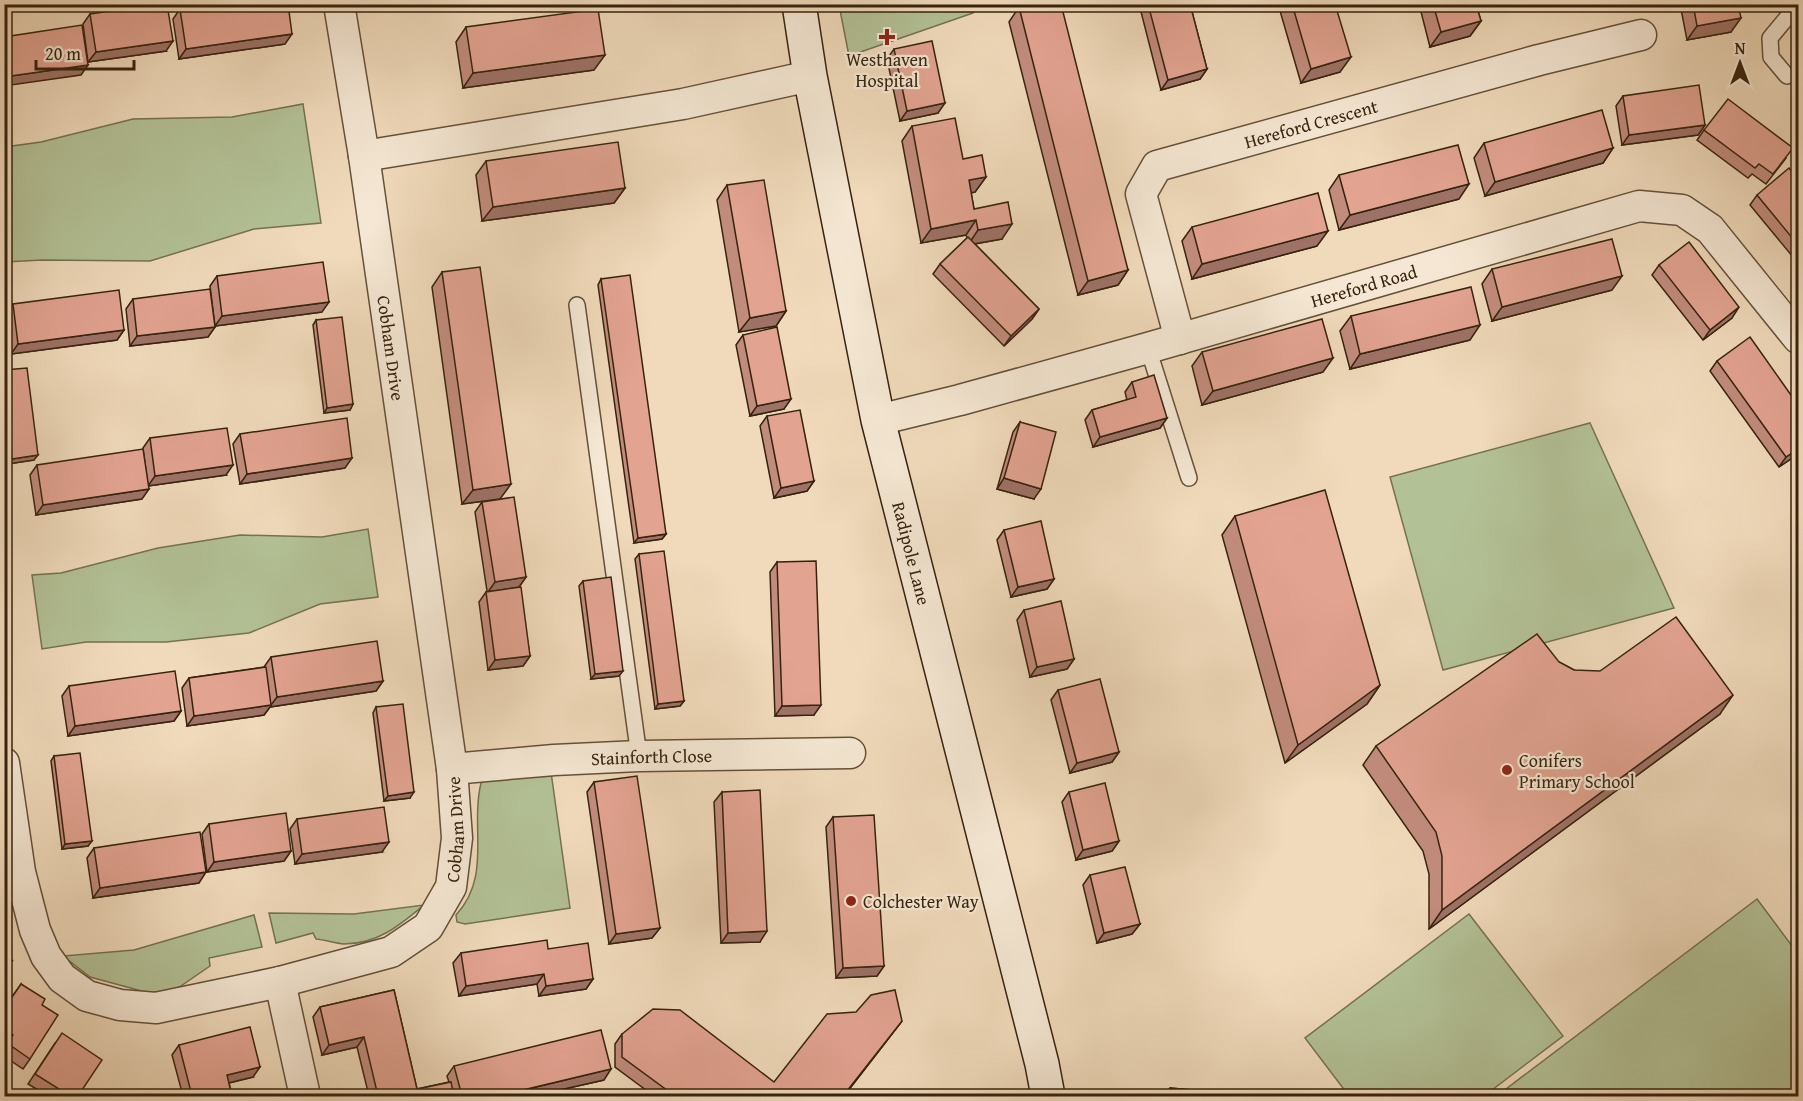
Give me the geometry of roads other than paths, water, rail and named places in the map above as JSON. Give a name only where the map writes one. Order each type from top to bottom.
[{"type":"main road","name":"Radipole Lane","points":[[799,4],[810,76],[878,420],[1042,1064],[1048,1096]]},
{"type":"street","name":"Cobham Drive","points":[[4,763],[20,872],[35,930],[46,956],[62,978],[87,996],[120,1005],[156,1008],[280,982],[391,952],[428,927],[451,887],[457,838],[452,769],[364,156],[339,4]]},
{"type":"street","name":"Hereford Crescent","points":[[1180,339],[1141,194],[1157,166],[1531,62],[1641,34]]},
{"type":"street","points":[[364,156],[672,106],[810,76]]},
{"type":"street","name":"Hereford Road","points":[[878,420],[960,400],[1148,348],[1639,206],[1682,210],[1710,229],[1798,338]]},
{"type":"street","name":"Stainforth Close","points":[[452,769],[554,760],[639,756],[850,753]]},
{"type":"street","points":[[280,982],[305,1096]]},
{"type":"lane","points":[[1787,76],[1771,57],[1770,38],[1795,6]]},
{"type":"lane","points":[[578,305],[639,756]]},
{"type":"lane","points":[[1148,348],[1189,478]]},
{"type":"place","name":"Westhaven Hospital","points":[[887,37]]},
{"type":"place","name":"Conifers Primary School","points":[[1507,770]]},
{"type":"place","name":"Colchester Way","points":[[851,901]]}]
